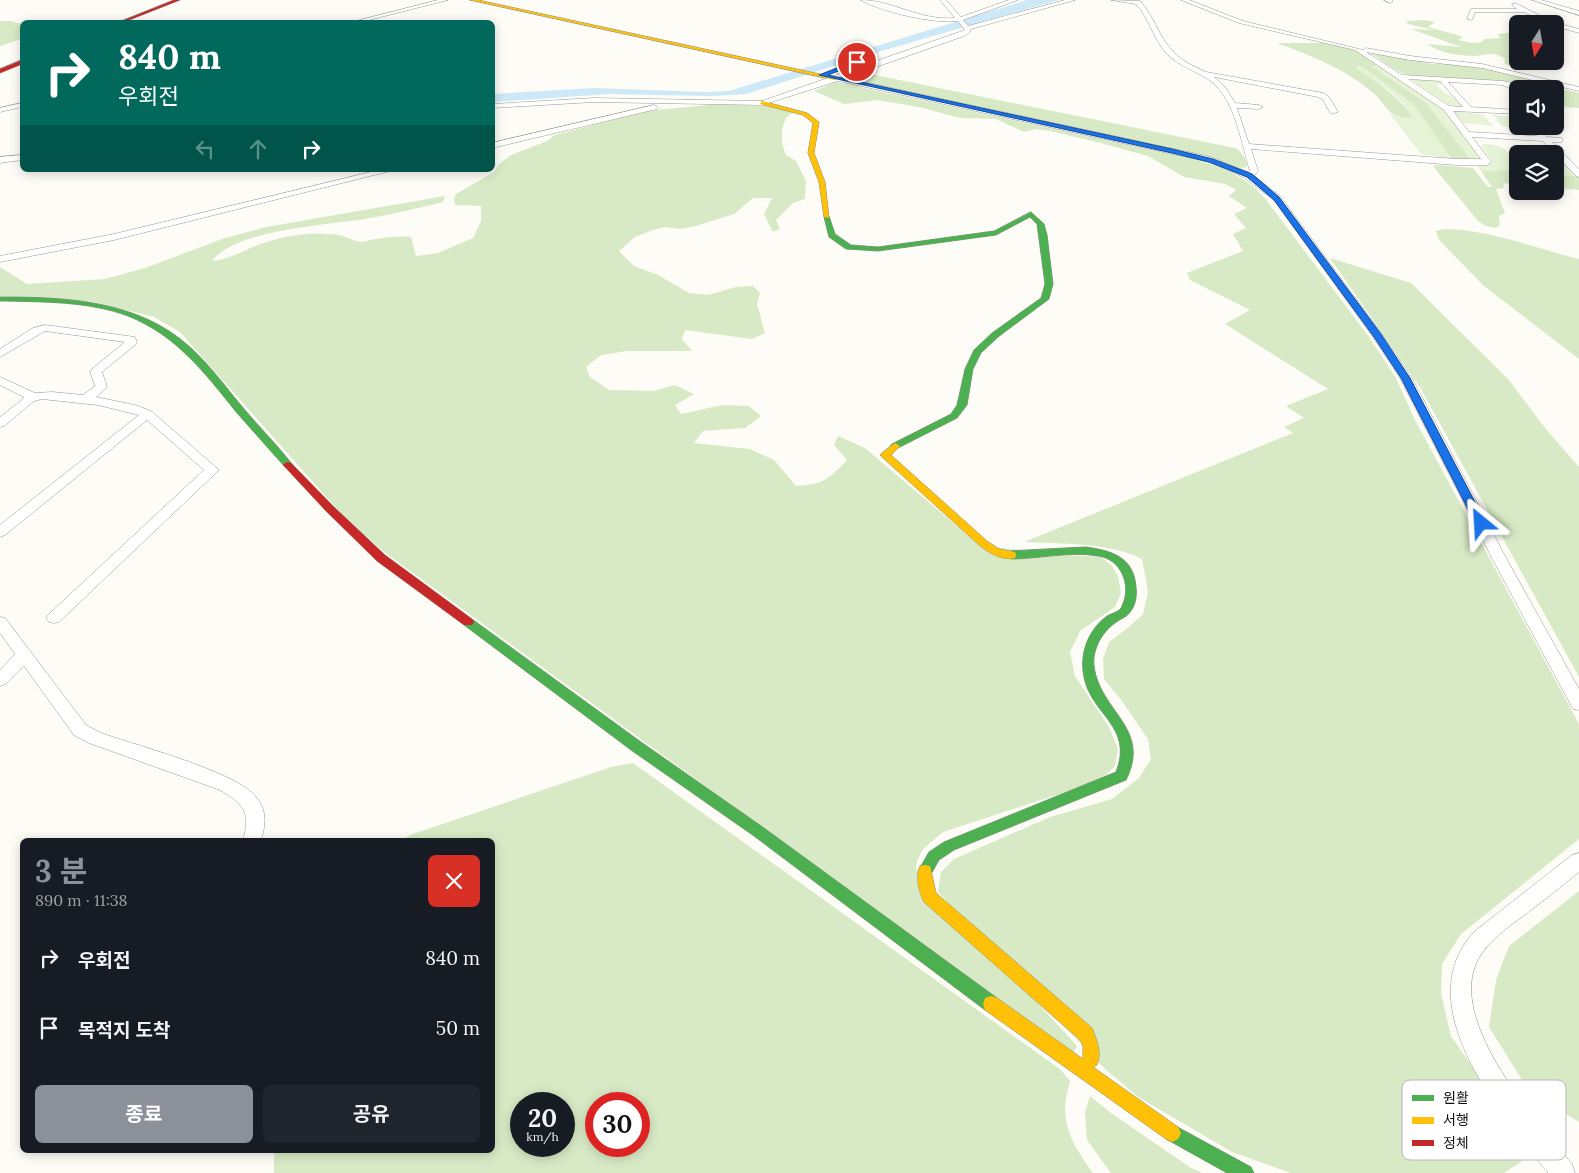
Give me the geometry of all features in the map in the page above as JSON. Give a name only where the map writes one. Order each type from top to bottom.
[{"type":"street","points":[[127,20],[178,0]]},
{"type":"street","points":[[363,20],[445,0]]},
{"type":"street","points":[[472,0],[795,70],[817,74],[837,74],[1211,160],[1250,175],[1276,198],[1378,336],[1406,378],[1499,558],[1579,704]]},
{"type":"street","points":[[864,0],[928,18],[963,24],[1072,0]]},
{"type":"street","points":[[762,103],[837,74],[890,60],[962,35],[968,31],[943,0]]},
{"type":"street","points":[[963,24],[1015,0]]},
{"type":"street","points":[[1114,0],[1138,1],[1168,51],[1222,88],[1232,105],[1254,170],[1250,175]]},
{"type":"street","points":[[1184,0],[1241,22],[1357,49],[1410,58],[1482,66],[1579,90]]},
{"type":"street","points":[[1508,0],[1522,11]]},
{"type":"street","points":[[1535,0],[1579,13]]},
{"type":"street","points":[[1470,19],[1473,10],[1522,11],[1535,15]]},
{"type":"street","points":[[1564,27],[1579,31]]},
{"type":"street","points":[[1246,146],[1475,163],[1487,162],[1447,108],[1403,77],[1357,49]]},
{"type":"street","points":[[857,62],[890,60]]},
{"type":"street","points":[[0,71],[20,63]]},
{"type":"street","points":[[1202,73],[1324,97],[1334,112]]},
{"type":"street","points":[[743,103],[817,74]]},
{"type":"street","points":[[1403,77],[1503,83],[1509,85]]},
{"type":"street","points":[[1442,79],[1468,109]]},
{"type":"street","points":[[1295,90],[1300,88],[1328,89]]},
{"type":"street","points":[[495,106],[594,100],[687,101],[762,103],[805,114],[816,122],[811,153],[822,182],[827,220],[832,234],[848,247],[878,249],[996,233],[1030,214],[1040,224],[1049,284],[1045,299],[978,350],[967,371],[963,405],[955,416],[897,443],[885,455],[979,540],[996,553],[1024,555],[1050,551],[1087,552],[1114,557],[1122,562],[1128,576],[1129,604],[1124,613],[1112,619],[1094,638],[1087,655],[1087,668],[1090,680],[1098,699],[1118,726],[1128,744],[1128,763],[1121,776],[937,852],[927,863],[924,880],[929,896],[1086,1034],[1090,1046],[1091,1059]]},
{"type":"street","points":[[495,145],[644,109],[687,101]]},
{"type":"street","points":[[0,110],[20,105]]},
{"type":"street","points":[[1232,105],[1259,107]]},
{"type":"street","points":[[1447,108],[1509,111]]},
{"type":"street","points":[[1466,134],[1560,140]]},
{"type":"street","points":[[1541,135],[1579,174]]},
{"type":"street","points":[[0,160],[20,158]]},
{"type":"street","points":[[0,258],[114,237],[382,172]]},
{"type":"street","points":[[0,299],[49,300],[97,307],[140,319],[173,336],[194,357],[307,488],[341,523],[380,558],[636,746],[767,838],[1058,1053],[1176,1136],[1245,1173]]},
{"type":"street","points":[[0,354],[37,330],[45,328],[131,339],[131,343],[96,370],[102,387],[85,400]]},
{"type":"street","points":[[0,381],[30,394],[28,402],[0,423]]},
{"type":"street","points":[[29,399],[44,395],[144,410],[212,470],[54,618]]},
{"type":"street","points":[[0,532],[147,414]]},
{"type":"street","points":[[0,622],[80,730],[95,738],[235,788],[247,796],[253,807],[256,819],[252,838]]},
{"type":"street","points":[[0,680],[24,655]]},
{"type":"street","points":[[1494,1080],[1481,1058],[1465,1022],[1459,996],[1461,969],[1473,947],[1495,926],[1579,861]]},
{"type":"street","points":[[1553,1160],[1563,1173]]},
{"type":"green space","points":[[1425,20],[1435,22],[1428,27],[1461,36],[1462,38],[1458,40],[1472,43],[1482,42],[1484,39],[1501,38],[1497,34],[1509,33],[1509,65],[1504,63],[1505,59],[1497,55],[1466,56],[1437,50],[1427,44],[1461,47],[1416,31],[1412,29],[1434,30],[1408,24],[1406,21]]},
{"type":"green space","points":[[0,21],[20,24],[20,40],[0,46]]},
{"type":"green space","points":[[1277,43],[1325,43],[1360,52],[1381,65],[1371,66],[1426,103],[1470,159],[1462,161],[1452,159],[1413,104],[1361,66],[1356,68],[1394,96],[1412,117],[1393,114],[1372,92],[1339,69]]},
{"type":"green space","points":[[1368,51],[1431,64],[1475,66],[1531,80],[1509,80],[1509,82],[1419,77],[1408,75],[1392,68]]},
{"type":"green space","points":[[1381,65],[1439,103],[1484,160],[1462,161],[1426,103],[1370,66]]},
{"type":"green space","points":[[1361,66],[1413,104],[1452,159],[1421,154],[1390,114],[1398,117],[1403,103],[1390,91],[1356,68]]},
{"type":"green space","points":[[860,72],[1235,148],[1244,156],[1247,167],[1240,168],[1210,158],[843,79]]},
{"type":"green space","points":[[1414,79],[1442,81],[1443,84],[1436,84],[1463,106],[1448,105],[1412,81]]},
{"type":"green space","points":[[836,82],[1197,160],[1216,166],[1250,184],[1264,197],[1369,337],[1396,378],[1414,418],[1579,724],[1579,839],[1461,934],[1442,964],[1441,993],[1451,1036],[1482,1080],[1402,1080],[1402,1160],[1521,1160],[1521,1162],[1504,1173],[1291,1173],[1232,1152],[1138,1097],[1104,1068],[938,892],[941,872],[954,859],[1050,817],[1112,799],[1139,778],[1151,759],[1148,739],[1122,701],[1104,679],[1103,659],[1109,642],[1143,614],[1148,592],[1142,559],[1115,549],[1024,542],[1293,433],[1284,427],[1304,418],[1286,406],[1328,389],[1225,324],[1250,310],[1190,280],[1187,273],[1243,251],[1233,234],[1246,228],[1234,214],[1247,208],[1229,196],[1236,190],[1225,184],[1184,177],[1148,156],[1097,142],[1036,129],[1024,132],[996,119],[960,118],[919,107],[877,100],[844,104],[814,91]]},
{"type":"green space","points":[[1564,89],[1579,93],[1579,108],[1564,107]]},
{"type":"green space","points":[[718,104],[767,106],[793,112],[786,118],[782,129],[782,144],[786,155],[796,161],[806,181],[805,199],[793,203],[776,220],[780,229],[773,232],[764,214],[772,198],[753,198],[734,214],[696,226],[680,229],[665,227],[635,237],[619,251],[634,266],[658,275],[689,293],[708,295],[736,287],[753,286],[760,293],[757,304],[765,333],[752,339],[685,330],[682,339],[692,351],[627,351],[601,355],[586,367],[590,377],[609,390],[653,391],[675,385],[694,394],[675,405],[681,414],[722,405],[749,406],[761,416],[745,428],[703,431],[694,443],[750,449],[774,460],[796,486],[820,482],[836,472],[847,460],[834,445],[838,436],[865,448],[979,545],[1051,554],[1101,557],[1111,565],[1118,576],[1121,593],[1115,607],[1080,631],[1070,652],[1075,676],[1109,727],[1118,749],[1115,766],[1106,775],[1081,787],[943,832],[923,849],[917,861],[916,870],[1077,1046],[1073,1054],[384,552],[344,517],[180,332],[154,317],[95,302],[0,296],[0,267],[27,284],[105,279],[145,268],[222,239],[266,227],[445,196],[443,202],[393,214],[288,230],[242,241],[224,250],[212,261],[226,258],[263,243],[297,235],[316,234],[334,234],[361,242],[389,237],[411,237],[416,256],[438,253],[473,238],[481,221],[481,206],[455,205],[454,198],[456,194],[495,172],[499,164],[511,155],[547,141],[555,135],[647,111]]},
{"type":"green space","points":[[1452,110],[1485,115],[1483,116],[1494,126],[1464,123]]},
{"type":"green space","points":[[1492,115],[1509,116],[1509,126],[1502,126],[1496,120],[1498,119]]},
{"type":"green space","points":[[1485,144],[1496,145],[1506,151],[1509,154],[1509,172],[1481,171],[1476,164],[1487,164],[1492,161],[1481,146]]},
{"type":"green space","points":[[1564,160],[1578,175],[1564,176]]},
{"type":"green space","points":[[1433,166],[1473,168],[1488,187],[1492,187],[1481,171],[1509,172],[1509,184],[1503,183],[1504,188],[1496,189],[1505,213],[1499,216],[1500,225],[1496,228],[1486,226],[1478,221]]},
{"type":"green space","points":[[1564,175],[1579,176],[1579,190],[1564,189]]},
{"type":"green space","points":[[1443,229],[1493,235],[1579,259],[1579,359],[1484,286],[1439,240],[1436,231]]},
{"type":"green space","points":[[1330,258],[1411,283],[1509,380],[1545,428],[1579,467],[1579,677],[1421,389]]},
{"type":"green space","points":[[633,763],[1061,1070],[1070,1081],[1065,1105],[1067,1126],[1078,1151],[1093,1173],[274,1173],[274,1153],[495,1153],[495,838],[405,838],[611,767]]},
{"type":"green space","points":[[1579,891],[1579,1122],[1566,1114],[1566,1080],[1522,1080],[1489,1027],[1496,980],[1509,946]]},
{"type":"green space","points":[[1090,1096],[1111,1113],[1191,1168],[1202,1173],[1111,1173],[1087,1140],[1085,1113]]},
{"type":"water","points":[[1027,0],[1058,0],[871,54],[746,94],[713,96],[609,94],[495,102],[495,94],[594,88],[704,92],[729,91]]},
{"type":"traffic: fast","points":[[827,217],[832,235],[849,247],[878,249],[996,233],[1031,214],[1040,224],[1049,284],[1045,299],[995,335],[977,352],[969,369],[962,405],[954,416],[895,446]]},
{"type":"traffic: fast","points":[[0,299],[66,301],[87,304],[130,314],[149,323],[178,341],[196,358],[288,465]]},
{"type":"traffic: fast","points":[[925,871],[934,856],[949,846],[1121,776],[1127,759],[1127,745],[1122,731],[1097,693],[1090,679],[1088,663],[1092,644],[1099,632],[1108,622],[1125,611],[1129,605],[1131,586],[1125,567],[1113,556],[1100,552],[1069,551],[1011,555]]},
{"type":"traffic: fast","points":[[468,622],[636,746],[759,832],[991,1004]]},
{"type":"traffic: fast","points":[[1172,1133],[1245,1173]]},
{"type":"traffic: slow","points":[[472,0],[835,78]]},
{"type":"traffic: slow","points":[[762,103],[805,114],[816,122],[811,153],[822,182],[827,217]]},
{"type":"traffic: slow","points":[[895,446],[885,455],[983,543],[996,552],[1011,555]]},
{"type":"traffic: slow","points":[[925,871],[929,897],[1086,1034],[1091,1046],[1091,1059]]},
{"type":"traffic: slow","points":[[991,1004],[1172,1133]]},
{"type":"traffic: jam","points":[[126,20],[178,0]]},
{"type":"traffic: jam","points":[[0,71],[20,63]]},
{"type":"traffic: jam","points":[[288,465],[381,558],[468,622]]},
{"type":"route","points":[[857,62],[822,75],[1211,160],[1250,175],[1276,198],[1378,336],[1406,378],[1481,523]]}]
